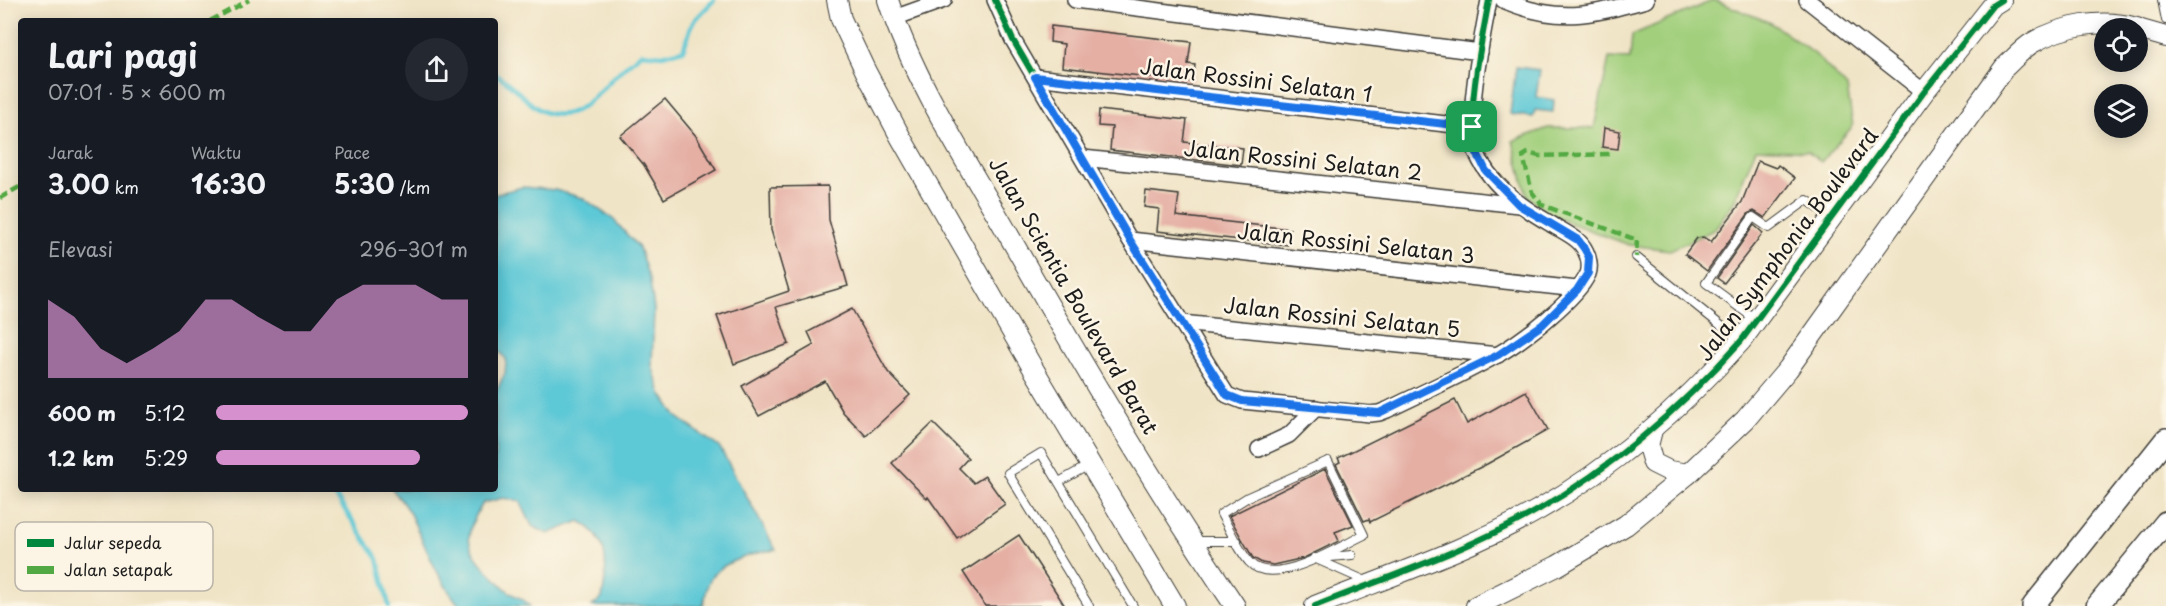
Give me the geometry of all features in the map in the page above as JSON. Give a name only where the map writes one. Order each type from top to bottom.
[{"type":"main road","points":[[2040,603],[2166,439]]},
{"type":"main road","points":[[2097,606],[2161,531]]},
{"type":"street","points":[[837,0],[841,19],[901,138],[1034,370],[1175,606]]},
{"type":"street","points":[[891,9],[944,0]]},
{"type":"street","points":[[995,0],[1013,40],[1130,240],[1227,395],[1242,401],[1379,413],[1498,355],[1542,325],[1577,290],[1588,273],[1589,257],[1578,240],[1519,205],[1486,171],[1474,147],[1472,127],[1480,52],[1489,0]]},
{"type":"street","points":[[1075,0],[1480,52]]},
{"type":"street","points":[[1503,0],[1542,13],[1579,16],[1646,0]]},
{"type":"street","points":[[1808,0],[1924,92]]},
{"type":"street","name":"Jalan Symphonia Boulevard","points":[[1315,606],[1479,540],[1538,510],[1601,471],[1652,430],[1708,378],[1741,341],[1924,92],[1993,5],[2001,0]]},
{"type":"street","name":"Jalan Scientia Boulevard Barat","points":[[891,9],[947,127],[1074,349],[1191,541],[1235,606]]},
{"type":"street","points":[[1476,606],[1557,566],[1626,525],[1688,474],[1745,420],[1788,369],[2004,68],[2031,43],[2074,25],[2094,25]]},
{"type":"street","points":[[2148,32],[2166,37]]},
{"type":"street","name":"Jalan Rossini Selatan 1","points":[[1035,77],[1472,127]]},
{"type":"street","name":"Jalan Rossini Selatan 2","points":[[1083,158],[1519,205]]},
{"type":"street","name":"Jalan Rossini Selatan 3","points":[[1130,240],[1577,290]]},
{"type":"street","name":"Jalan Rossini Selatan 5","points":[[1181,323],[1498,355]]},
{"type":"street","points":[[1259,449],[1289,435],[1316,408]]},
{"type":"street","points":[[1652,430],[1648,446],[1653,463],[1669,471],[1688,474]]},
{"type":"lane","points":[[2162,0],[2166,20]]},
{"type":"lane","points":[[1756,320],[1706,283],[1753,217],[1769,228],[1807,200],[1832,217]]},
{"type":"lane","points":[[1636,257],[1741,341]]},
{"type":"lane","points":[[1089,606],[1008,473],[1041,453],[1133,606]]},
{"type":"lane","points":[[1328,461],[1364,535],[1290,569],[1272,572],[1261,570],[1250,563],[1237,542],[1221,514],[1248,497],[1328,461]]},
{"type":"lane","points":[[1059,482],[1090,464]]},
{"type":"lane","points":[[1191,541],[1237,542]]},
{"type":"lane","points":[[1314,558],[1352,555]]},
{"type":"lane","points":[[1314,558],[1371,584]]},
{"type":"green space","points":[[1714,0],[1771,23],[1815,54],[1847,87],[1853,126],[1821,162],[1808,151],[1756,148],[1734,202],[1714,230],[1670,250],[1629,245],[1549,215],[1527,196],[1513,141],[1548,128],[1594,128],[1609,58],[1630,59],[1632,35]]},
{"type":"water","points":[[1516,67],[1540,70],[1536,97],[1554,100],[1553,112],[1535,110],[1533,117],[1510,114]]},
{"type":"water","points":[[522,187],[555,190],[583,198],[614,220],[639,248],[650,281],[654,309],[652,366],[661,393],[676,416],[720,448],[776,550],[738,559],[720,569],[709,582],[703,606],[592,606],[602,598],[606,565],[602,545],[597,536],[580,521],[548,534],[532,526],[520,501],[503,498],[483,503],[472,523],[469,540],[481,564],[511,593],[530,606],[460,606],[438,572],[409,512],[394,492],[498,492],[498,388],[505,373],[506,359],[498,350],[498,193]]},
{"type":"building","points":[[1051,26],[1191,42],[1188,64],[1195,65],[1193,82],[1062,67],[1064,44],[1050,42]]},
{"type":"building","points":[[665,99],[696,136],[716,170],[664,199],[644,165],[620,136]]},
{"type":"building","points":[[1099,110],[1187,120],[1184,142],[1243,148],[1241,165],[1110,150],[1112,127],[1098,126]]},
{"type":"building","points":[[1604,128],[1620,131],[1618,149],[1602,147]]},
{"type":"building","points":[[1758,161],[1776,168],[1778,165],[1795,178],[1765,218],[1754,211],[1749,213],[1707,271],[1685,254],[1697,238],[1703,237],[1711,242],[1742,202]]},
{"type":"building","points":[[828,186],[829,220],[848,286],[776,307],[789,344],[734,364],[717,316],[789,291],[771,230],[770,187]]},
{"type":"building","points":[[1146,191],[1179,195],[1176,216],[1290,229],[1288,245],[1157,231],[1159,209],[1144,207]]},
{"type":"building","points":[[1754,225],[1763,233],[1724,283],[1717,278]]},
{"type":"building","points":[[852,309],[888,372],[910,395],[866,436],[843,412],[825,381],[759,416],[742,386],[814,345],[808,332]]},
{"type":"building","points":[[1526,391],[1548,430],[1487,464],[1370,522],[1369,519],[1364,521],[1336,464],[1340,462],[1338,458],[1455,400],[1467,424]]},
{"type":"building","points":[[933,423],[968,458],[959,468],[974,483],[985,476],[1005,504],[957,538],[928,497],[927,499],[892,463]]},
{"type":"building","points":[[1325,469],[1353,525],[1335,532],[1339,541],[1304,558],[1273,565],[1253,558],[1229,516]]},
{"type":"building","points":[[1019,535],[1065,606],[985,606],[963,572]]},
{"type":"waterway","points":[[498,76],[528,101],[547,113],[558,115],[577,110],[641,53],[662,55],[683,50],[693,22],[714,0]]},
{"type":"waterway","points":[[333,492],[378,559],[389,606]]},
{"type":"marked path","points":[[216,18],[249,0]]},
{"type":"marked path","points":[[1609,154],[1539,156],[1528,153],[1523,156],[1532,192],[1542,205],[1637,240],[1636,257]]},
{"type":"marked path","points":[[0,198],[18,188]]},
{"type":"cycle path","points":[[995,0],[1013,40],[1130,240],[1227,395],[1242,401],[1370,414],[1387,410],[1508,349],[1561,307],[1588,274],[1589,261],[1581,244],[1506,193],[1488,173],[1475,149],[1472,136],[1473,98],[1489,0]]},
{"type":"cycle path","points":[[1315,606],[1484,538],[1538,510],[1621,455],[1671,412],[1741,341],[1924,92],[1993,5],[2001,0]]},
{"type":"route","points":[[1035,77],[1385,117],[1472,127],[1474,147],[1486,171],[1519,205],[1578,240],[1584,248],[1589,257],[1588,273],[1577,290],[1542,325],[1498,355],[1379,413],[1242,401],[1227,395],[1130,240],[1035,77]]}]
